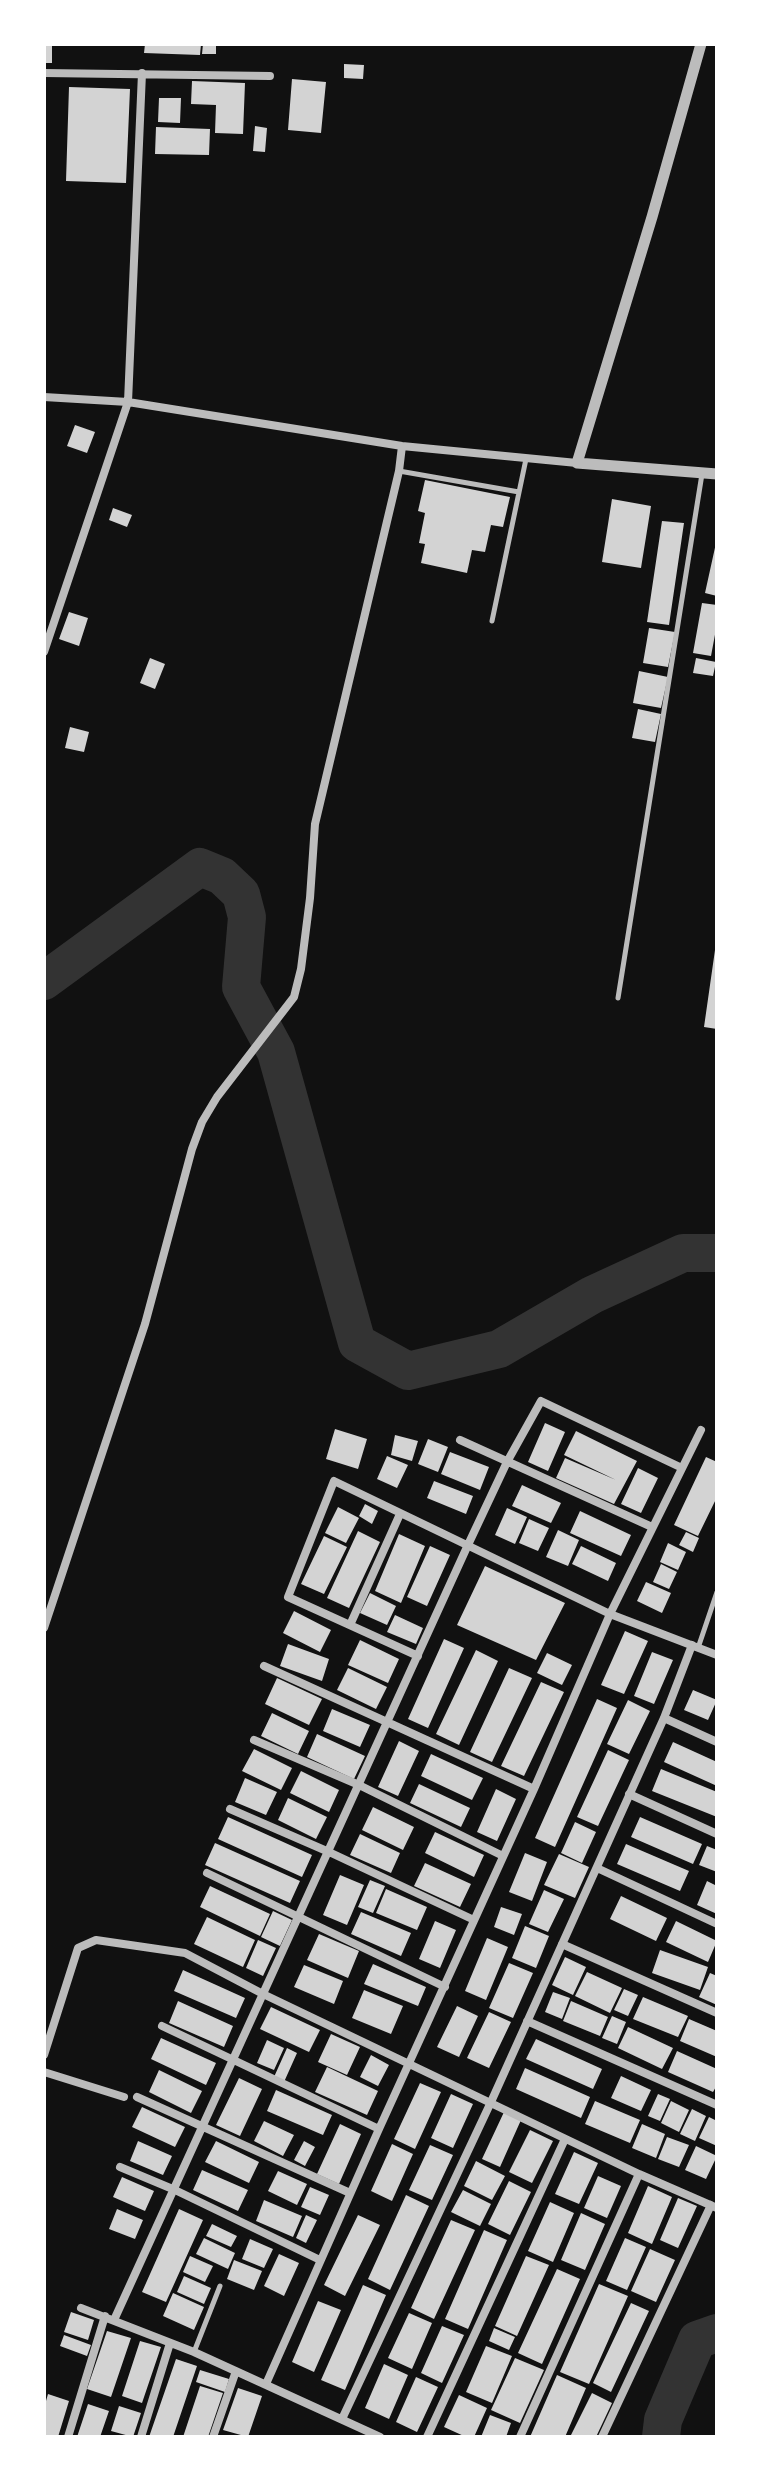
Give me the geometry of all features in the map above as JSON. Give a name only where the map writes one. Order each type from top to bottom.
[{"type":"street","points":[[577,463],[701,44]]},
{"type":"street","points":[[44,73],[270,76]]},
{"type":"street","points":[[44,652],[128,402],[142,73]]},
{"type":"street","points":[[44,397],[128,402],[402,446],[717,474]]},
{"type":"street","points":[[44,1628],[145,1324],[192,1149],[209,1109],[294,997],[301,969],[310,898],[315,824],[399,471],[402,446]]},
{"type":"street","points":[[68,2437],[110,2318],[175,2190],[467,1547],[507,1462],[541,1401],[682,1468]]},
{"type":"street","points":[[266,2384],[610,1614],[701,1430]]},
{"type":"street","points":[[460,1440],[652,1527]]},
{"type":"street","points":[[418,1656],[288,1597],[334,1481],[610,1614],[717,1655]]},
{"type":"street","points":[[350,1625],[400,1514]]},
{"type":"street","points":[[342,2419],[491,2102],[695,1646]]},
{"type":"street","points":[[264,1666],[534,1789]]},
{"type":"street","points":[[664,1718],[717,1742]]},
{"type":"street","points":[[254,1740],[359,1785],[503,1856]]},
{"type":"street","points":[[629,1794],[717,1834]]},
{"type":"street","points":[[230,1809],[474,1920]]},
{"type":"street","points":[[597,1868],[717,1924]]},
{"type":"street","points":[[207,1873],[445,1987]]},
{"type":"street","points":[[44,2055],[78,1948],[96,1940],[185,1953],[263,1994],[714,2207],[602,2437]]},
{"type":"street","points":[[562,1944],[717,2013]]},
{"type":"street","points":[[527,2021],[717,2105]]},
{"type":"street","points":[[162,2026],[379,2129]]},
{"type":"street","points":[[44,2072],[124,2097]]},
{"type":"street","points":[[137,2097],[350,2193]]},
{"type":"street","points":[[427,2437],[565,2139]]},
{"type":"street","points":[[120,2167],[320,2260]]},
{"type":"street","points":[[520,2437],[639,2174]]},
{"type":"street","points":[[81,2308],[194,2352],[380,2437]]},
{"type":"street","points":[[141,2437],[170,2343]]},
{"type":"street","points":[[213,2437],[236,2371]]},
{"type":"lane","points":[[492,621],[526,459]]},
{"type":"lane","points":[[399,471],[519,492]]},
{"type":"lane","points":[[618,998],[702,473]]},
{"type":"lane","points":[[695,1646],[717,1592]]},
{"type":"lane","points":[[194,2352],[220,2286]]},
{"type":"building","points":[[44,44],[52,44],[52,63],[44,63]]},
{"type":"building","points":[[145,44],[201,44],[200,55],[144,53]]},
{"type":"building","points":[[203,44],[216,44],[216,54],[202,54]]},
{"type":"building","points":[[344,64],[364,65],[363,79],[344,78]]},
{"type":"building","points":[[292,79],[326,82],[321,133],[288,130]]},
{"type":"building","points":[[192,81],[245,83],[243,134],[215,133],[216,105],[191,104]]},
{"type":"building","points":[[69,87],[130,89],[126,183],[66,181]]},
{"type":"building","points":[[159,98],[181,98],[180,123],[158,122]]},
{"type":"building","points":[[255,126],[267,128],[265,152],[253,151]]},
{"type":"building","points":[[156,127],[210,129],[209,155],[155,154]]},
{"type":"building","points":[[75,425],[95,432],[87,453],[67,446]]},
{"type":"building","points":[[425,480],[510,497],[503,527],[491,525],[485,552],[472,550],[467,573],[421,563],[425,544],[419,543],[425,513],[418,511]]},
{"type":"building","points":[[612,499],[651,506],[641,568],[602,562]]},
{"type":"building","points":[[113,508],[132,515],[127,527],[109,520]]},
{"type":"building","points":[[662,521],[684,523],[669,625],[647,622]]},
{"type":"building","points":[[717,543],[717,596],[705,593]]},
{"type":"building","points":[[702,603],[717,605],[711,656],[693,653]]},
{"type":"building","points":[[69,612],[88,618],[79,646],[59,639]]},
{"type":"building","points":[[649,628],[675,632],[668,667],[643,663]]},
{"type":"building","points":[[150,658],[165,664],[155,689],[140,683]]},
{"type":"building","points":[[696,658],[716,662],[713,676],[693,673]]},
{"type":"building","points":[[639,671],[668,677],[661,708],[633,703]]},
{"type":"building","points":[[638,709],[661,714],[655,742],[632,738]]},
{"type":"building","points":[[70,727],[89,732],[84,752],[65,748]]},
{"type":"building","points":[[717,950],[717,1029],[704,1027]]},
{"type":"building","points":[[545,1423],[565,1432],[548,1471],[528,1462]]},
{"type":"building","points":[[335,1429],[367,1439],[358,1469],[326,1459]]},
{"type":"building","points":[[576,1431],[637,1461],[614,1504],[556,1478],[565,1458],[616,1480],[564,1455]]},
{"type":"building","points":[[395,1435],[418,1441],[412,1461],[391,1455]]},
{"type":"building","points":[[428,1439],[448,1447],[438,1472],[418,1464]]},
{"type":"building","points":[[450,1452],[489,1467],[480,1490],[441,1474]]},
{"type":"building","points":[[387,1456],[408,1465],[397,1488],[377,1479]]},
{"type":"building","points":[[706,1457],[717,1462],[717,1497],[698,1536],[674,1525]]},
{"type":"building","points":[[638,1468],[658,1478],[641,1513],[621,1504]]},
{"type":"building","points":[[434,1481],[473,1496],[466,1514],[427,1498]]},
{"type":"building","points":[[522,1485],[561,1503],[551,1523],[512,1506]]},
{"type":"building","points":[[365,1504],[378,1511],[372,1524],[359,1516]]},
{"type":"building","points":[[338,1507],[359,1518],[346,1543],[325,1533]]},
{"type":"building","points":[[507,1508],[527,1517],[515,1544],[495,1535]]},
{"type":"building","points":[[580,1511],[631,1535],[621,1556],[570,1533]]},
{"type":"building","points":[[529,1519],[549,1528],[538,1551],[519,1543]]},
{"type":"building","points":[[558,1530],[579,1540],[568,1566],[546,1557]]},
{"type":"building","points":[[358,1531],[380,1542],[349,1608],[327,1598]]},
{"type":"building","points":[[686,1532],[699,1538],[693,1552],[679,1545]]},
{"type":"building","points":[[399,1534],[425,1546],[401,1603],[375,1591]]},
{"type":"building","points":[[324,1536],[347,1547],[324,1594],[301,1584]]},
{"type":"building","points":[[668,1543],[686,1552],[678,1570],[660,1562]]},
{"type":"building","points":[[430,1546],[450,1555],[427,1606],[407,1597]]},
{"type":"building","points":[[581,1546],[616,1563],[608,1581],[572,1564]]},
{"type":"building","points":[[661,1564],[677,1572],[669,1589],[653,1582]]},
{"type":"building","points":[[485,1566],[565,1603],[536,1660],[457,1625]]},
{"type":"building","points":[[646,1582],[671,1593],[662,1613],[637,1601]]},
{"type":"building","points":[[370,1593],[396,1606],[387,1625],[360,1613]]},
{"type":"building","points":[[294,1611],[331,1630],[320,1652],[283,1633]]},
{"type":"building","points":[[395,1615],[423,1628],[416,1644],[387,1632]]},
{"type":"building","points":[[625,1631],[648,1641],[624,1694],[601,1685]]},
{"type":"building","points":[[444,1639],[464,1648],[428,1728],[408,1719]]},
{"type":"building","points":[[360,1640],[399,1659],[388,1683],[348,1665]]},
{"type":"building","points":[[288,1644],[329,1659],[322,1681],[280,1666]]},
{"type":"building","points":[[476,1650],[498,1661],[459,1745],[436,1734]]},
{"type":"building","points":[[652,1652],[673,1660],[654,1704],[634,1696]]},
{"type":"building","points":[[547,1653],[572,1665],[562,1685],[537,1673]]},
{"type":"building","points":[[348,1668],[387,1687],[376,1709],[337,1690]]},
{"type":"building","points":[[509,1668],[532,1678],[492,1762],[470,1752]]},
{"type":"building","points":[[277,1678],[322,1699],[309,1725],[265,1704]]},
{"type":"building","points":[[541,1682],[564,1692],[524,1776],[501,1766]]},
{"type":"building","points":[[693,1690],[717,1700],[708,1720],[684,1710]]},
{"type":"building","points":[[597,1699],[617,1708],[555,1847],[535,1838]]},
{"type":"building","points":[[628,1700],[650,1711],[629,1754],[607,1744]]},
{"type":"building","points":[[332,1709],[370,1725],[360,1747],[323,1731]]},
{"type":"building","points":[[272,1713],[309,1731],[298,1754],[261,1736]]},
{"type":"building","points":[[317,1734],[365,1756],[354,1779],[307,1757]]},
{"type":"building","points":[[399,1741],[419,1751],[398,1796],[378,1787]]},
{"type":"building","points":[[673,1742],[717,1762],[717,1786],[664,1762]]},
{"type":"building","points":[[254,1749],[292,1768],[281,1790],[242,1771]]},
{"type":"building","points":[[608,1750],[629,1760],[598,1826],[577,1817]]},
{"type":"building","points":[[431,1754],[483,1778],[472,1800],[421,1776]]},
{"type":"building","points":[[661,1769],[717,1792],[717,1817],[652,1791]]},
{"type":"building","points":[[301,1771],[339,1790],[329,1812],[290,1793]]},
{"type":"building","points":[[245,1778],[277,1792],[266,1815],[235,1802]]},
{"type":"building","points":[[419,1784],[470,1808],[461,1827],[410,1803]]},
{"type":"building","points":[[496,1789],[516,1799],[497,1841],[477,1832]]},
{"type":"building","points":[[288,1798],[327,1817],[316,1839],[278,1820]]},
{"type":"building","points":[[373,1807],[414,1827],[403,1850],[362,1830]]},
{"type":"building","points":[[228,1817],[312,1855],[302,1877],[218,1839]]},
{"type":"building","points":[[640,1817],[702,1844],[693,1864],[631,1837]]},
{"type":"building","points":[[575,1822],[596,1832],[582,1863],[561,1853]]},
{"type":"building","points":[[435,1832],[484,1855],[474,1877],[425,1853]]},
{"type":"building","points":[[360,1834],[400,1853],[391,1873],[350,1855]]},
{"type":"building","points":[[215,1843],[300,1881],[290,1903],[205,1865]]},
{"type":"building","points":[[626,1844],[689,1871],[680,1891],[617,1864]]},
{"type":"building","points":[[707,1846],[717,1850],[717,1872],[699,1865]]},
{"type":"building","points":[[525,1853],[547,1862],[532,1901],[509,1892]]},
{"type":"building","points":[[559,1854],[589,1867],[575,1898],[544,1885]]},
{"type":"building","points":[[425,1863],[471,1884],[460,1907],[414,1886]]},
{"type":"building","points":[[340,1875],[364,1885],[347,1925],[323,1915]]},
{"type":"building","points":[[370,1880],[385,1886],[373,1913],[358,1907]]},
{"type":"building","points":[[707,1881],[717,1886],[717,1914],[697,1905]]},
{"type":"building","points":[[210,1886],[270,1914],[260,1936],[200,1907]]},
{"type":"building","points":[[386,1889],[427,1907],[417,1930],[376,1913]]},
{"type":"building","points":[[544,1890],[564,1899],[548,1932],[529,1924]]},
{"type":"building","points":[[621,1896],[667,1918],[656,1941],[610,1919]]},
{"type":"building","points":[[501,1907],[522,1914],[514,1935],[494,1927]]},
{"type":"building","points":[[273,1911],[292,1920],[280,1946],[261,1937]]},
{"type":"building","points":[[361,1912],[411,1933],[401,1956],[351,1934]]},
{"type":"building","points":[[207,1917],[255,1940],[243,1967],[194,1944]]},
{"type":"building","points":[[435,1921],[456,1930],[440,1968],[419,1959]]},
{"type":"building","points":[[676,1921],[717,1941],[708,1962],[666,1942]]},
{"type":"building","points":[[525,1926],[549,1936],[536,1968],[512,1958]]},
{"type":"building","points":[[319,1934],[359,1951],[348,1978],[307,1960]]},
{"type":"building","points":[[487,1938],[508,1947],[486,2000],[465,1991]]},
{"type":"building","points":[[258,1940],[276,1948],[263,1976],[246,1968]]},
{"type":"building","points":[[660,1950],[708,1967],[700,1990],[652,1973]]},
{"type":"building","points":[[565,1957],[586,1967],[573,1995],[552,1985]]},
{"type":"building","points":[[509,1963],[533,1973],[513,2018],[489,2008]]},
{"type":"building","points":[[373,1964],[426,1987],[418,2006],[364,1984]]},
{"type":"building","points":[[304,1965],[343,1981],[334,2004],[294,1987]]},
{"type":"building","points":[[183,1970],[245,1998],[236,2018],[174,1991]]},
{"type":"building","points":[[587,1972],[622,1988],[610,2013],[575,1996]]},
{"type":"building","points":[[710,1973],[717,1976],[717,2005],[699,1997]]},
{"type":"building","points":[[624,1989],[638,1995],[628,2016],[614,2010]]},
{"type":"building","points":[[364,1990],[403,2006],[391,2034],[352,2018]]},
{"type":"building","points":[[553,1992],[570,1998],[562,2019],[545,2012]]},
{"type":"building","points":[[643,1997],[688,2016],[678,2037],[633,2019]]},
{"type":"building","points":[[178,2001],[233,2026],[224,2047],[169,2023]]},
{"type":"building","points":[[571,2001],[608,2017],[600,2036],[563,2021]]},
{"type":"building","points":[[457,2006],[478,2016],[459,2057],[437,2047]]},
{"type":"building","points":[[271,2007],[320,2030],[309,2052],[260,2029]]},
{"type":"building","points":[[489,2012],[511,2022],[489,2068],[467,2058]]},
{"type":"building","points":[[612,2016],[626,2022],[617,2044],[602,2038]]},
{"type":"building","points":[[689,2019],[717,2031],[717,2057],[680,2041]]},
{"type":"building","points":[[628,2027],[673,2048],[662,2069],[618,2048]]},
{"type":"building","points":[[331,2034],[360,2047],[347,2075],[318,2062]]},
{"type":"building","points":[[161,2038],[216,2063],[206,2085],[151,2059]]},
{"type":"building","points":[[536,2039],[602,2069],[593,2089],[526,2059]]},
{"type":"building","points":[[267,2040],[284,2048],[274,2070],[257,2063]]},
{"type":"building","points":[[287,2048],[297,2053],[284,2082],[274,2077]]},
{"type":"building","points":[[677,2051],[717,2069],[717,2085],[713,2092],[668,2072]]},
{"type":"building","points":[[371,2055],[389,2065],[378,2086],[360,2077]]},
{"type":"building","points":[[327,2067],[378,2091],[367,2115],[315,2092]]},
{"type":"building","points":[[525,2068],[590,2097],[581,2118],[516,2089]]},
{"type":"building","points":[[159,2070],[202,2091],[191,2113],[149,2092]]},
{"type":"building","points":[[621,2076],[651,2090],[641,2111],[611,2098]]},
{"type":"building","points":[[239,2078],[262,2089],[240,2136],[216,2125]]},
{"type":"building","points":[[420,2083],[441,2092],[415,2149],[394,2139]]},
{"type":"building","points":[[276,2090],[332,2115],[323,2135],[267,2111]]},
{"type":"building","points":[[451,2094],[473,2104],[453,2148],[431,2138]]},
{"type":"building","points":[[658,2094],[670,2099],[660,2121],[648,2116]]},
{"type":"building","points":[[595,2101],[640,2120],[630,2143],[585,2124]]},
{"type":"building","points":[[671,2101],[689,2110],[679,2132],[661,2123]]},
{"type":"building","points":[[142,2107],[185,2127],[175,2147],[132,2127]]},
{"type":"building","points":[[692,2109],[706,2116],[695,2141],[680,2134]]},
{"type":"building","points":[[504,2112],[521,2120],[500,2167],[482,2159]]},
{"type":"building","points":[[709,2117],[717,2121],[717,2146],[699,2138]]},
{"type":"building","points":[[264,2121],[294,2135],[283,2156],[254,2141]]},
{"type":"building","points":[[340,2124],[361,2134],[339,2184],[317,2174]]},
{"type":"building","points":[[642,2124],[665,2134],[656,2158],[632,2148]]},
{"type":"building","points":[[530,2130],[553,2141],[532,2183],[509,2172]]},
{"type":"building","points":[[667,2137],[689,2145],[679,2167],[658,2159]]},
{"type":"building","points":[[138,2141],[172,2156],[163,2175],[130,2161]]},
{"type":"building","points":[[216,2141],[259,2162],[249,2183],[205,2162]]},
{"type":"building","points":[[304,2141],[315,2147],[305,2166],[294,2160]]},
{"type":"building","points":[[392,2144],[413,2154],[392,2201],[371,2191]]},
{"type":"building","points":[[430,2145],[453,2155],[432,2200],[409,2190]]},
{"type":"building","points":[[696,2146],[717,2156],[706,2179],[685,2170]]},
{"type":"building","points":[[574,2152],[598,2163],[579,2204],[555,2194]]},
{"type":"building","points":[[476,2161],[505,2176],[492,2200],[464,2186]]},
{"type":"building","points":[[202,2170],[248,2190],[238,2211],[193,2190]]},
{"type":"building","points":[[278,2171],[307,2184],[297,2205],[268,2191]]},
{"type":"building","points":[[598,2176],[621,2186],[607,2218],[584,2208]]},
{"type":"building","points":[[122,2177],[154,2191],[145,2211],[113,2197]]},
{"type":"building","points":[[509,2181],[531,2192],[510,2235],[488,2224]]},
{"type":"building","points":[[648,2186],[672,2197],[652,2244],[628,2233]]},
{"type":"building","points":[[310,2187],[329,2195],[320,2215],[301,2207]]},
{"type":"building","points":[[463,2190],[491,2204],[480,2226],[451,2212]]},
{"type":"building","points":[[406,2195],[429,2206],[390,2290],[368,2279]]},
{"type":"building","points":[[678,2198],[697,2206],[678,2248],[660,2240]]},
{"type":"building","points":[[264,2200],[302,2216],[293,2237],[256,2221]]},
{"type":"building","points":[[550,2202],[574,2213],[553,2262],[528,2251]]},
{"type":"building","points":[[117,2209],[143,2220],[135,2239],[109,2229]]},
{"type":"building","points":[[179,2209],[203,2220],[166,2302],[142,2292]]},
{"type":"building","points":[[581,2213],[605,2224],[585,2270],[561,2260]]},
{"type":"building","points":[[306,2215],[317,2220],[306,2243],[296,2238]]},
{"type":"building","points":[[358,2215],[380,2225],[345,2296],[324,2285]]},
{"type":"building","points":[[451,2220],[475,2230],[434,2319],[411,2308]]},
{"type":"building","points":[[212,2224],[237,2236],[231,2247],[206,2236]]},
{"type":"building","points":[[484,2230],[507,2240],[468,2329],[445,2319]]},
{"type":"building","points":[[204,2238],[235,2253],[228,2269],[196,2254]]},
{"type":"building","points":[[625,2238],[646,2247],[627,2290],[606,2281]]},
{"type":"building","points":[[250,2239],[273,2249],[264,2268],[242,2259]]},
{"type":"building","points":[[650,2249],[675,2260],[656,2302],[631,2291]]},
{"type":"building","points":[[279,2254],[299,2263],[284,2296],[264,2286]]},
{"type":"building","points":[[190,2256],[213,2266],[205,2282],[183,2272]]},
{"type":"building","points":[[526,2256],[549,2265],[517,2336],[495,2326]]},
{"type":"building","points":[[234,2260],[262,2271],[254,2290],[227,2279]]},
{"type":"building","points":[[557,2269],[580,2279],[542,2364],[518,2353]]},
{"type":"building","points":[[184,2276],[211,2288],[204,2304],[177,2292]]},
{"type":"building","points":[[599,2284],[628,2296],[589,2384],[560,2372]]},
{"type":"building","points":[[363,2285],[386,2295],[345,2390],[321,2380]]},
{"type":"building","points":[[173,2293],[204,2307],[194,2330],[163,2316]]},
{"type":"building","points":[[318,2301],[341,2310],[314,2372],[292,2362]]},
{"type":"building","points":[[631,2303],[649,2311],[611,2392],[593,2383]]},
{"type":"building","points":[[71,2312],[94,2320],[88,2340],[64,2332]]},
{"type":"building","points":[[409,2313],[432,2323],[412,2369],[388,2358]]},
{"type":"building","points":[[442,2326],[464,2335],[442,2383],[421,2373]]},
{"type":"building","points":[[494,2328],[515,2337],[509,2350],[489,2341]]},
{"type":"building","points":[[107,2331],[131,2338],[111,2397],[87,2389]]},
{"type":"building","points":[[64,2335],[91,2345],[87,2356],[60,2346]]},
{"type":"building","points":[[140,2341],[161,2347],[142,2403],[122,2396]]},
{"type":"building","points":[[486,2346],[512,2356],[492,2403],[466,2392]]},
{"type":"building","points":[[515,2358],[544,2370],[520,2423],[491,2410]]},
{"type":"building","points":[[176,2359],[197,2366],[173,2437],[149,2437]]},
{"type":"building","points":[[384,2364],[408,2375],[389,2419],[365,2408]]},
{"type":"building","points":[[200,2370],[229,2379],[225,2392],[196,2382]]},
{"type":"building","points":[[557,2375],[586,2388],[565,2437],[530,2437]]},
{"type":"building","points":[[416,2377],[438,2387],[417,2432],[396,2422]]},
{"type":"building","points":[[200,2386],[223,2393],[208,2437],[183,2437]]},
{"type":"building","points":[[238,2388],[262,2396],[248,2437],[223,2430]]},
{"type":"building","points":[[592,2393],[612,2403],[596,2437],[570,2437]]},
{"type":"building","points":[[48,2394],[69,2401],[58,2437],[44,2437],[44,2408]]},
{"type":"building","points":[[459,2395],[487,2408],[474,2437],[466,2437],[444,2427]]},
{"type":"building","points":[[88,2404],[109,2411],[100,2437],[77,2437]]},
{"type":"building","points":[[119,2406],[141,2413],[133,2437],[111,2431]]},
{"type":"building","points":[[490,2415],[511,2423],[506,2437],[481,2437]]},
{"type":"waterway","points":[[44,981],[200,867],[222,876],[241,894],[247,917],[241,987],[276,1052],[357,1343],[408,1371],[499,1349],[592,1295],[683,1253],[717,1253]]},
{"type":"waterway","points":[[661,2437],[663,2420],[697,2340],[717,2333]]}]
